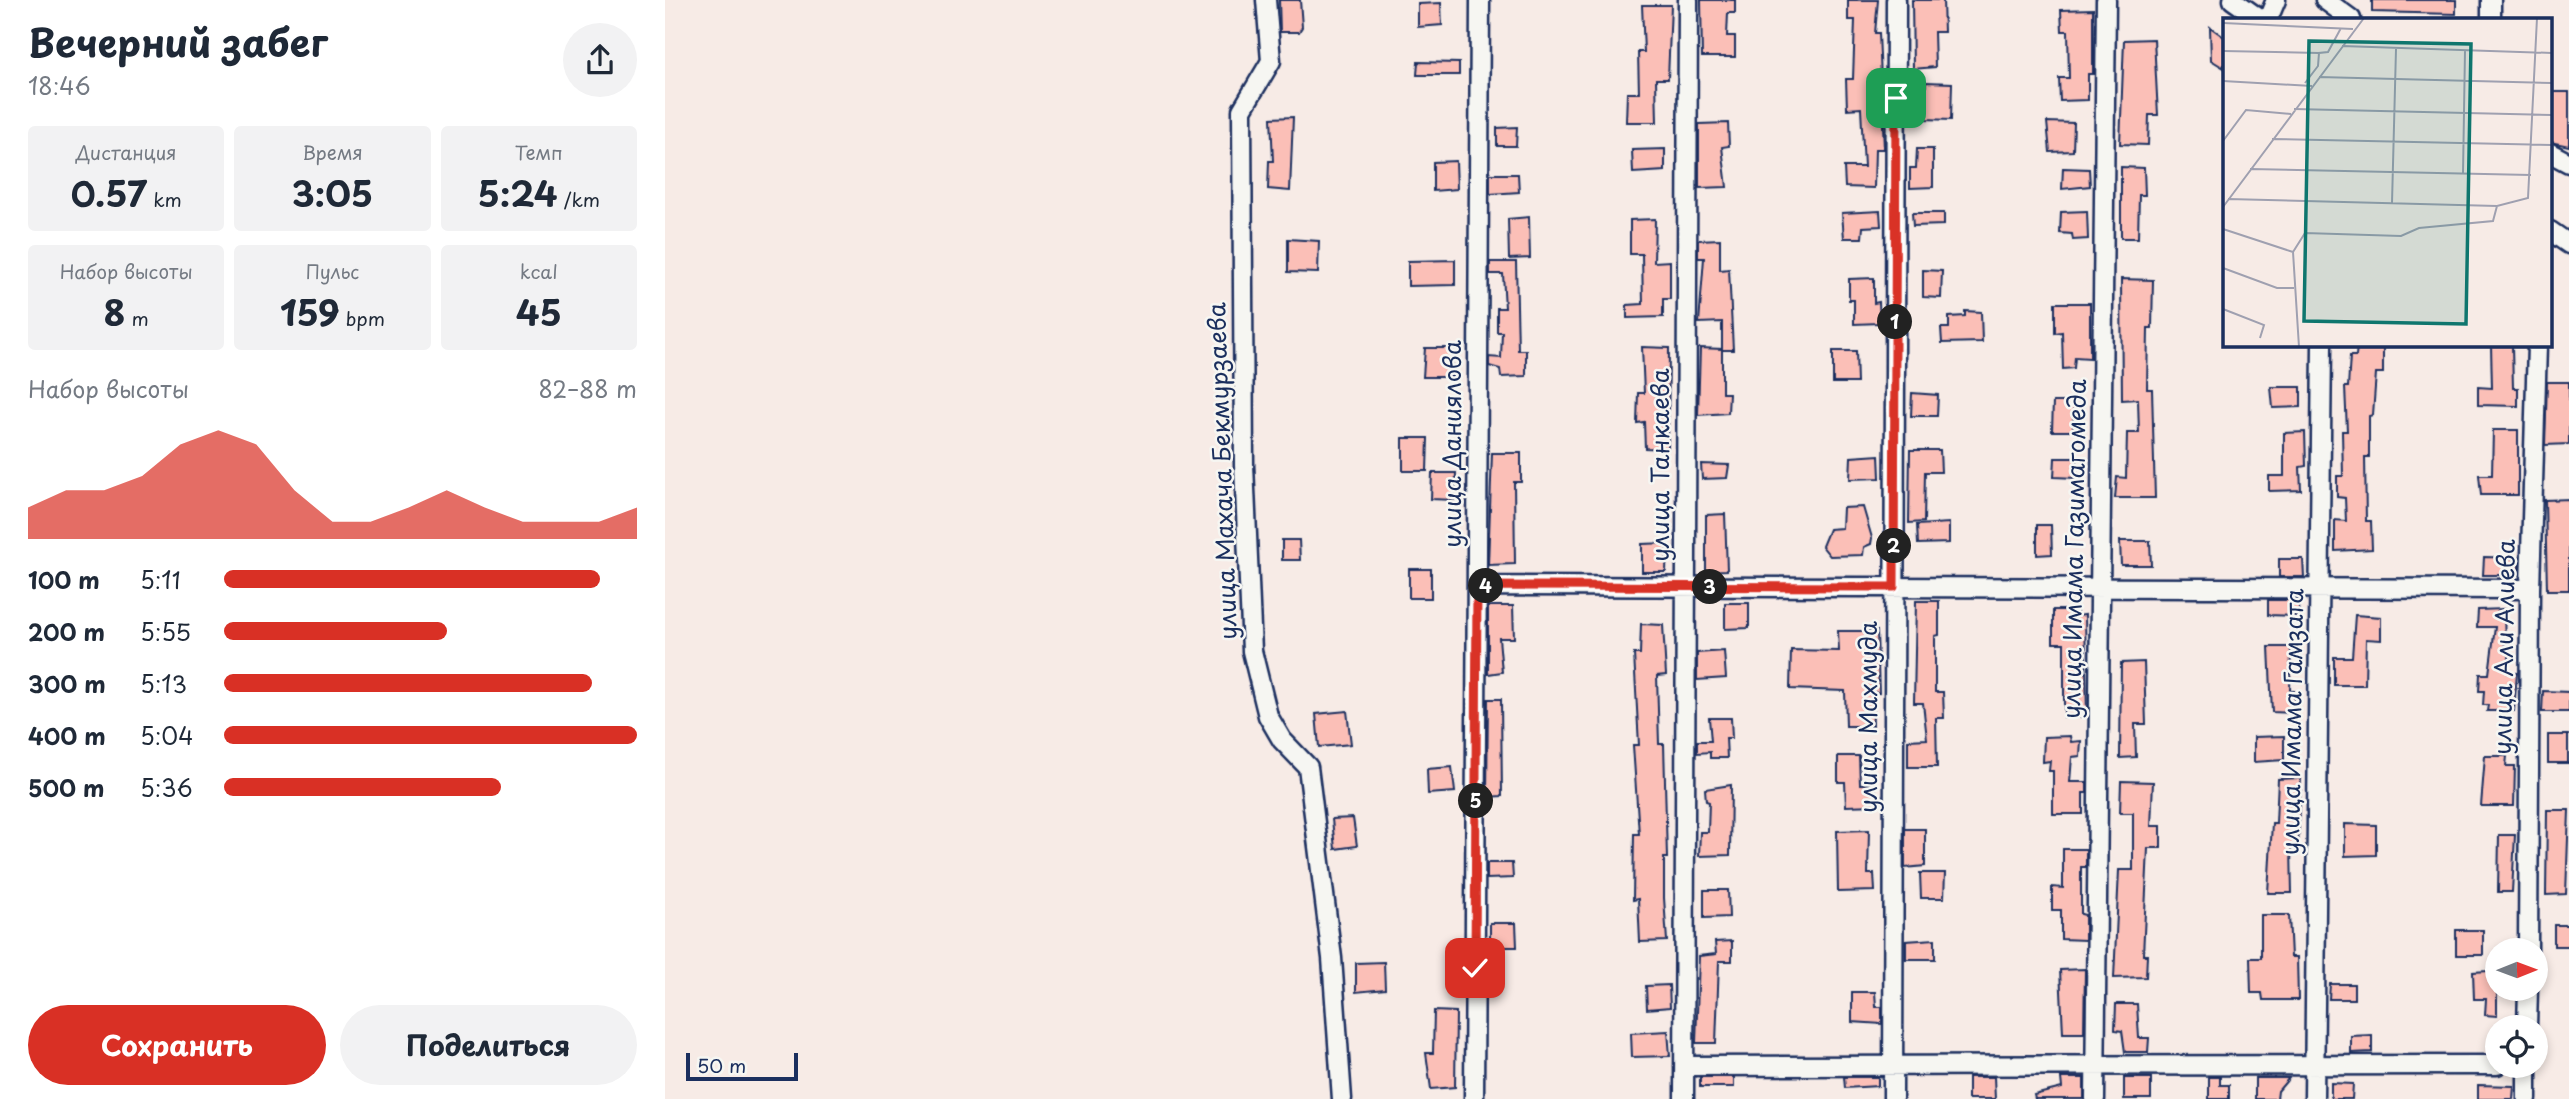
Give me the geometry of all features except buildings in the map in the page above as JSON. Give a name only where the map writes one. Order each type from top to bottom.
[{"type":"street","name":"улица Махача Бекмурзаева","points":[[1266,0],[1271,61],[1242,110],[1247,584],[1252,651],[1268,716],[1282,740],[1308,766],[1332,957],[1342,1099]]},
{"type":"street","name":"улица Даниялова","points":[[1474,1099],[1480,0]]},
{"type":"street","name":"улица Танкаева","points":[[1684,1099],[1688,0]]},
{"type":"street","name":"улица Махмуда","points":[[1893,1099],[1896,0]]},
{"type":"street","name":"улица Имама Газимагомеда","points":[[2095,1099],[2106,0]]},
{"type":"street","points":[[2234,0],[2259,18]]},
{"type":"street","points":[[2268,18],[2276,0]]},
{"type":"street","points":[[2325,0],[2350,18]]},
{"type":"street","points":[[2491,0],[2491,18]]},
{"type":"street","points":[[2551,154],[2569,163]]},
{"type":"street","points":[[2551,232],[2569,244]]},
{"type":"street","name":"улица Имама Гамзата","points":[[2314,1099],[2322,346]]},
{"type":"street","name":"улица Али Алиева","points":[[2528,938],[2529,589],[2537,346]]},
{"type":"street","points":[[1477,586],[2529,589]]},
{"type":"street","points":[[1684,1066],[2485,1065]]},
{"type":"street","points":[[2527,1078],[2527,1099]]},
{"type":"route","points":[[1475,968],[1477,586],[1894,587],[1896,98]]}]
